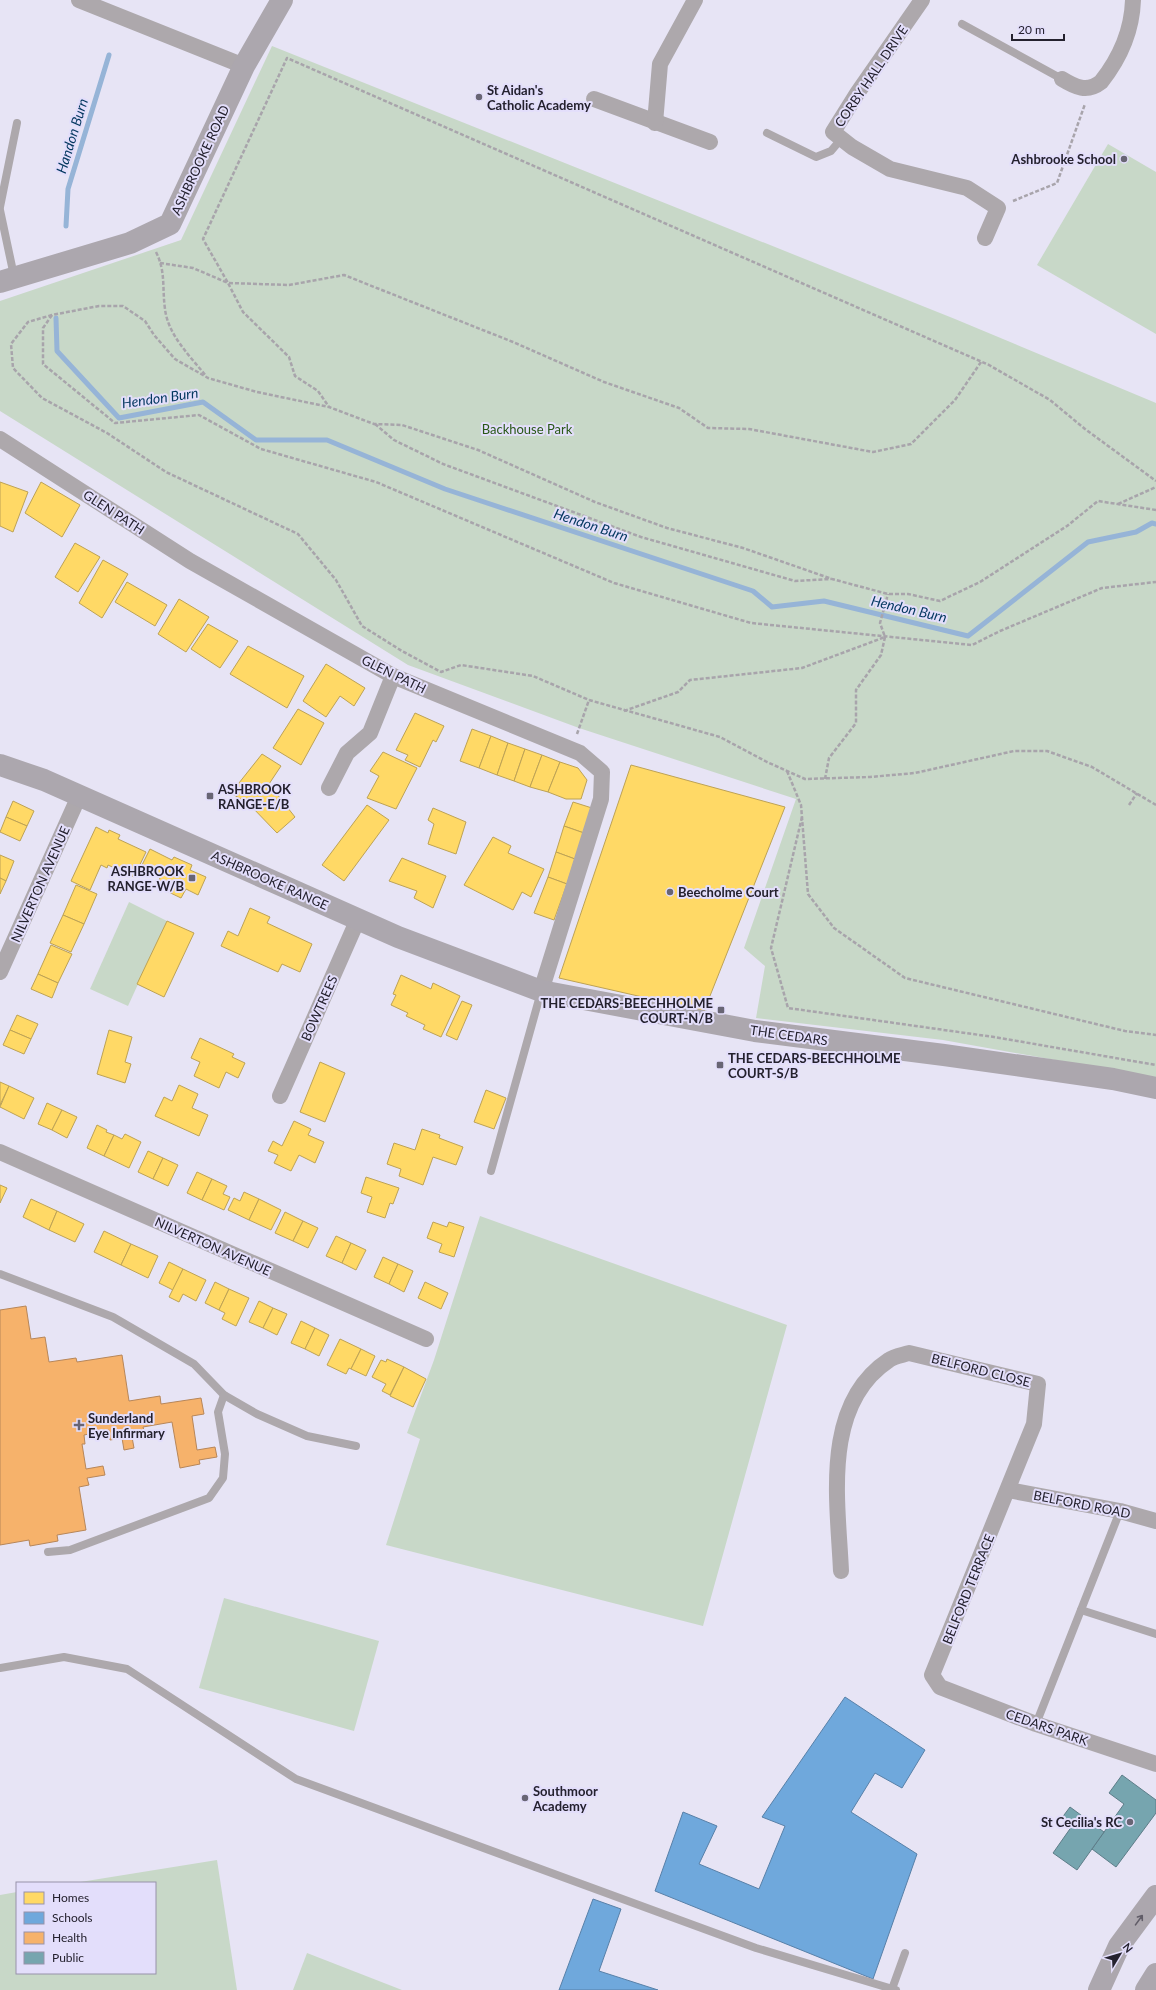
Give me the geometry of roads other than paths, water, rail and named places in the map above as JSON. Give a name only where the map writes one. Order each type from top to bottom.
[{"type":"street","points":[[79,0],[244,66]]},
{"type":"street","name":"ASHBROOKE ROAD","points":[[7,280],[130,243],[170,224],[244,66],[282,0]]},
{"type":"street","points":[[655,123],[660,64],[695,0]]},
{"type":"street","name":"CORBY HALL DRIVE","points":[[922,0],[858,92],[833,132],[852,147],[890,169],[967,188],[998,208],[985,238]]},
{"type":"street","points":[[1062,79],[1080,88],[1091,88],[1104,77],[1124,44],[1130,29],[1133,0]]},
{"type":"street","points":[[594,99],[655,123],[710,142]]},
{"type":"street","name":"GLEN PATH","points":[[0,439],[190,561],[393,676],[580,753],[602,772],[601,799],[541,991]]},
{"type":"street","points":[[329,788],[347,753],[370,733],[393,676]]},
{"type":"street","name":"ASHBROOKE RANGE","points":[[0,765],[44,780],[405,940],[541,991]]},
{"type":"street","name":"NILVERTON AVENUE","points":[[0,972],[79,796]]},
{"type":"street","name":"BOWTREES","points":[[280,1096],[358,919]]},
{"type":"street","name":"THE CEDARS","points":[[541,991],[755,1031],[1113,1079],[1156,1088]]},
{"type":"street","name":"NILVERTON AVENUE","points":[[0,1152],[426,1339]]},
{"type":"street","name":"BELFORD CLOSE","points":[[842,1571],[838,1512],[837,1462],[847,1416],[855,1393],[875,1371],[890,1359],[909,1353],[1038,1384],[1034,1424],[1008,1490]]},
{"type":"street","name":"BELFORD ROAD","points":[[1008,1490],[1120,1511],[1156,1521]]},
{"type":"street","name":"BELFORD TERRACE","points":[[940,1688],[932,1675],[1008,1490]]},
{"type":"street","name":"CEDARS PARK","points":[[940,1688],[1036,1724],[1156,1764]]},
{"type":"street","points":[[1099,1990],[1119,1946],[1156,1896]]},
{"type":"street","points":[[1146,1990],[1156,1974]]},
{"type":"lane","points":[[962,24],[1062,79]]},
{"type":"lane","points":[[0,207],[17,123]]},
{"type":"lane","points":[[768,133],[816,157],[831,151],[842,138]]},
{"type":"lane","points":[[0,210],[7,280]]},
{"type":"lane","points":[[491,1171],[541,991]]},
{"type":"lane","points":[[0,1274],[113,1317],[194,1364],[224,1395],[257,1414],[307,1436],[356,1446]]},
{"type":"lane","points":[[48,1552],[70,1550],[209,1498],[223,1478],[225,1454],[218,1412],[224,1395]]},
{"type":"lane","points":[[1036,1724],[1120,1511]]},
{"type":"lane","points":[[1081,1610],[1156,1634]]},
{"type":"lane","points":[[0,1668],[64,1658],[127,1669],[296,1779],[756,1948],[894,1989],[905,1953]]},
{"type":"waterway","name":"Handon Burn","points":[[66,226],[68,189],[109,55]]},
{"type":"waterway","name":"Hendon Burn","points":[[56,318],[57,351],[119,418],[203,402],[256,440],[327,440],[445,489],[753,591],[772,607],[824,601],[968,636],[1088,542],[1136,532],[1152,523],[1156,524]]},
{"type":"place","name":"St Aidan's Catholic Academy","points":[[479,97]]},
{"type":"place","name":"Ashbrooke School","points":[[1124,159]]},
{"type":"place","name":"ASHBROOK RANGE-E/B","points":[[210,796]]},
{"type":"place","name":"ASHBROOK RANGE-W/B","points":[[192,878]]},
{"type":"place","name":"Beecholme Court","points":[[670,892]]},
{"type":"place","name":"THE CEDARS-BEECHHOLME COURT-N/B","points":[[721,1010]]},
{"type":"place","name":"THE CEDARS-BEECHHOLME COURT-S/B","points":[[720,1065]]},
{"type":"place","name":"Sunderland Eye Infirmary","points":[[79,1425]]},
{"type":"place","name":"Southmoor Academy","points":[[525,1798]]},
{"type":"place","name":"St Cecilia's RC","points":[[1130,1822]]},
{"type":"park label","name":"Backhouse Park","points":[[527,429]]}]
